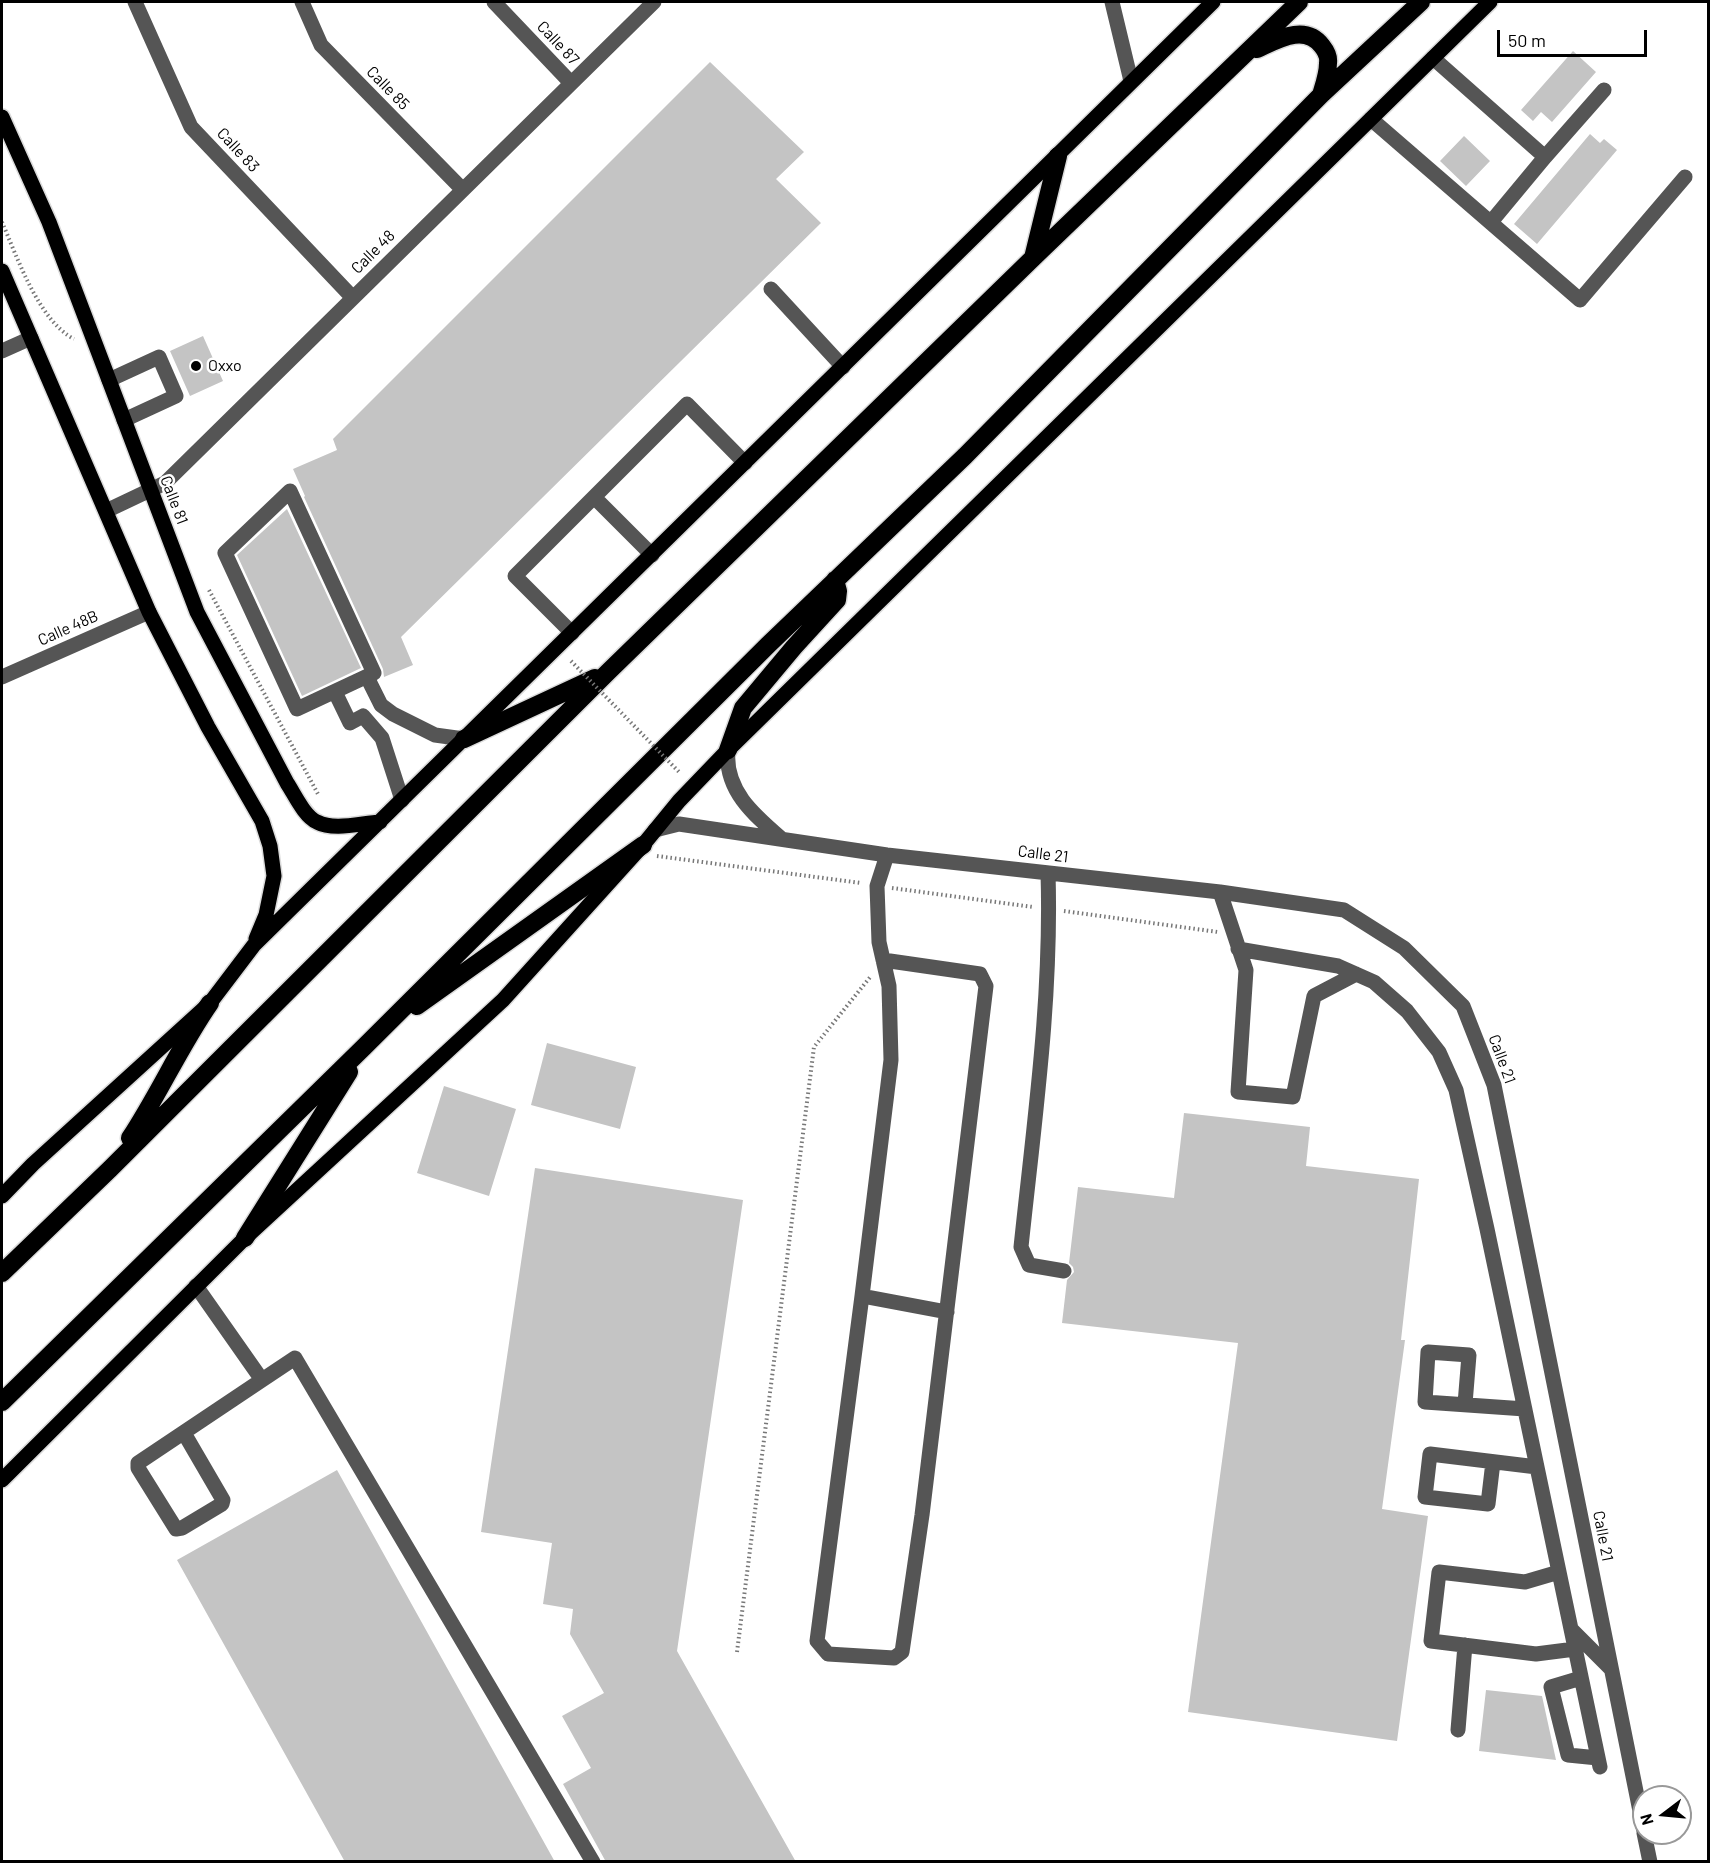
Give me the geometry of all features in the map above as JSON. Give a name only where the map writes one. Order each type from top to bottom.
[{"type":"highway","points":[[2,1273],[110,1169],[608,672],[1299,2]]},
{"type":"highway","points":[[2,1402],[835,580],[965,456],[1321,95],[1421,2]]},
{"type":"highway","points":[[1248,53],[1285,36],[1306,34],[1317,40],[1326,51],[1329,61],[1321,95]]},
{"type":"highway","points":[[1033,258],[1058,156]]},
{"type":"highway","points":[[728,750],[743,708],[801,638],[837,600],[838,591],[835,580]]},
{"type":"highway","points":[[464,739],[608,672]]},
{"type":"highway","points":[[245,1238],[369,1042],[647,850]]},
{"type":"highway","points":[[110,1169],[148,1111],[195,1024],[210,1003]]},
{"type":"main road","points":[[2,1196],[33,1164],[210,1003],[254,945],[1213,2]]},
{"type":"main road","points":[[2,1480],[245,1238],[504,1000],[647,850],[655,830],[678,801],[728,750],[1490,2]]},
{"type":"main road","name":"Calle 81","points":[[2,117],[49,222],[197,612],[287,783],[316,822],[334,826],[380,822]]},
{"type":"main road","points":[[2,271],[149,612],[208,727],[262,821],[270,846],[274,876],[266,915],[254,945]]},
{"type":"street","name":"Calle 83","points":[[135,2],[191,127],[353,298]]},
{"type":"street","name":"Calle 85","points":[[302,2],[321,45],[463,190]]},
{"type":"street","name":"Calle 87","points":[[494,2],[571,83]]},
{"type":"street","name":"Calle 48","points":[[106,511],[165,483],[654,2]]},
{"type":"street","points":[[1112,2],[1131,81]]},
{"type":"street","points":[[1433,58],[1545,157]]},
{"type":"street","points":[[1491,222],[1604,90]]},
{"type":"street","points":[[1371,119],[1580,300],[1685,177]]},
{"type":"street","points":[[771,289],[843,367]]},
{"type":"street","points":[[2,351],[31,338]]},
{"type":"street","points":[[109,380],[159,357],[176,396],[124,420]]},
{"type":"street","points":[[572,633],[515,576],[687,404],[745,463]]},
{"type":"street","points":[[290,491],[374,673],[367,677],[297,709],[225,553],[290,491]]},
{"type":"street","points":[[594,497],[652,555]]},
{"type":"street","name":"Calle 48B","points":[[2,677],[149,612]]},
{"type":"street","points":[[367,677],[381,705],[393,714],[435,735],[464,739]]},
{"type":"street","points":[[335,692],[350,723],[363,716],[382,738],[402,800]]},
{"type":"street","points":[[728,750],[726,761],[728,772],[736,792],[749,810],[782,839]]},
{"type":"street","name":"Calle 21","points":[[655,830],[679,824],[887,855],[1220,892],[1344,910],[1404,948],[1462,1006],[1494,1085],[1634,1785]]},
{"type":"street","points":[[883,960],[981,974],[986,986],[922,1515],[902,1652],[894,1658],[828,1654],[817,1641],[891,1060],[889,986],[883,960],[879,942],[877,886],[887,855]]},
{"type":"street","points":[[1048,873],[1049,909],[1041,1053],[1021,1247],[1029,1265],[1064,1271]]},
{"type":"street","points":[[1220,892],[1246,970],[1238,1092],[1293,1097],[1314,996],[1356,974]]},
{"type":"street","points":[[1236,941],[1338,966],[1374,982],[1407,1011],[1439,1052],[1456,1090],[1599,1762],[1568,1755],[1551,1687],[1581,1678]]},
{"type":"street","points":[[196,1286],[262,1380]]},
{"type":"street","points":[[862,1296],[947,1312]]},
{"type":"street","points":[[184,1432],[223,1500],[222,1504],[182,1528],[176,1529],[138,1468],[138,1463],[184,1432],[295,1358],[593,1862]]},
{"type":"street","points":[[1466,1404],[1525,1409]]},
{"type":"street","points":[[1493,1462],[1488,1504],[1425,1497],[1430,1454],[1537,1467]]},
{"type":"street","points":[[1559,1572],[1525,1582],[1439,1572],[1431,1641],[1536,1654],[1575,1649]]},
{"type":"street","points":[[1571,1628],[1611,1669]]},
{"type":"street","points":[[1458,1730],[1465,1645]]},
{"type":"street","name":"Calle 21","points":[[1647,1845],[1650,1862]]},
{"type":"path","points":[[2,222],[46,312],[59,328],[73,339],[80,339]]},
{"type":"path","points":[[207,586],[319,796]]},
{"type":"path","points":[[571,661],[680,773]]},
{"type":"path","points":[[647,850],[877,886],[1049,909],[1236,941]]},
{"type":"path","points":[[737,1652],[814,1047],[883,960]]},
{"type":"building","points":[[1573,51],[1596,72],[1552,122],[1541,112],[1533,121],[1521,110]]},
{"type":"building","points":[[710,62],[804,152],[776,179],[821,223],[401,637],[413,665],[384,677],[383,669],[293,469],[337,450],[333,439]]},
{"type":"building","points":[[1590,134],[1600,143],[1604,139],[1617,150],[1537,244],[1514,224]]},
{"type":"building","points":[[1464,136],[1490,161],[1466,186],[1440,161]]},
{"type":"building","name":"Oxxo","points":[[203,336],[223,381],[190,396],[170,351]]},
{"type":"building","points":[[287,509],[361,668],[302,696],[237,555]]},
{"type":"building","points":[[547,1043],[636,1067],[620,1129],[531,1105]]},
{"type":"building","points":[[444,1086],[516,1109],[489,1196],[417,1173]]},
{"type":"building","points":[[1184,1113],[1310,1127],[1306,1166],[1419,1179],[1401,1340],[1405,1340],[1382,1509],[1428,1516],[1397,1741],[1188,1712],[1238,1343],[1062,1323],[1067,1280],[1074,1272],[1069,1263],[1078,1187],[1174,1198]]},
{"type":"building","points":[[535,1168],[743,1200],[677,1651],[796,1862],[606,1862],[563,1784],[591,1768],[562,1716],[604,1693],[570,1634],[573,1609],[543,1604],[552,1543],[481,1532]]},
{"type":"building","points":[[337,1470],[555,1862],[345,1862],[177,1560]]},
{"type":"building","points":[[1486,1690],[1542,1696],[1556,1760],[1479,1751]]},
{"type":"place","name":"Oxxo","points":[[196,366]]}]
